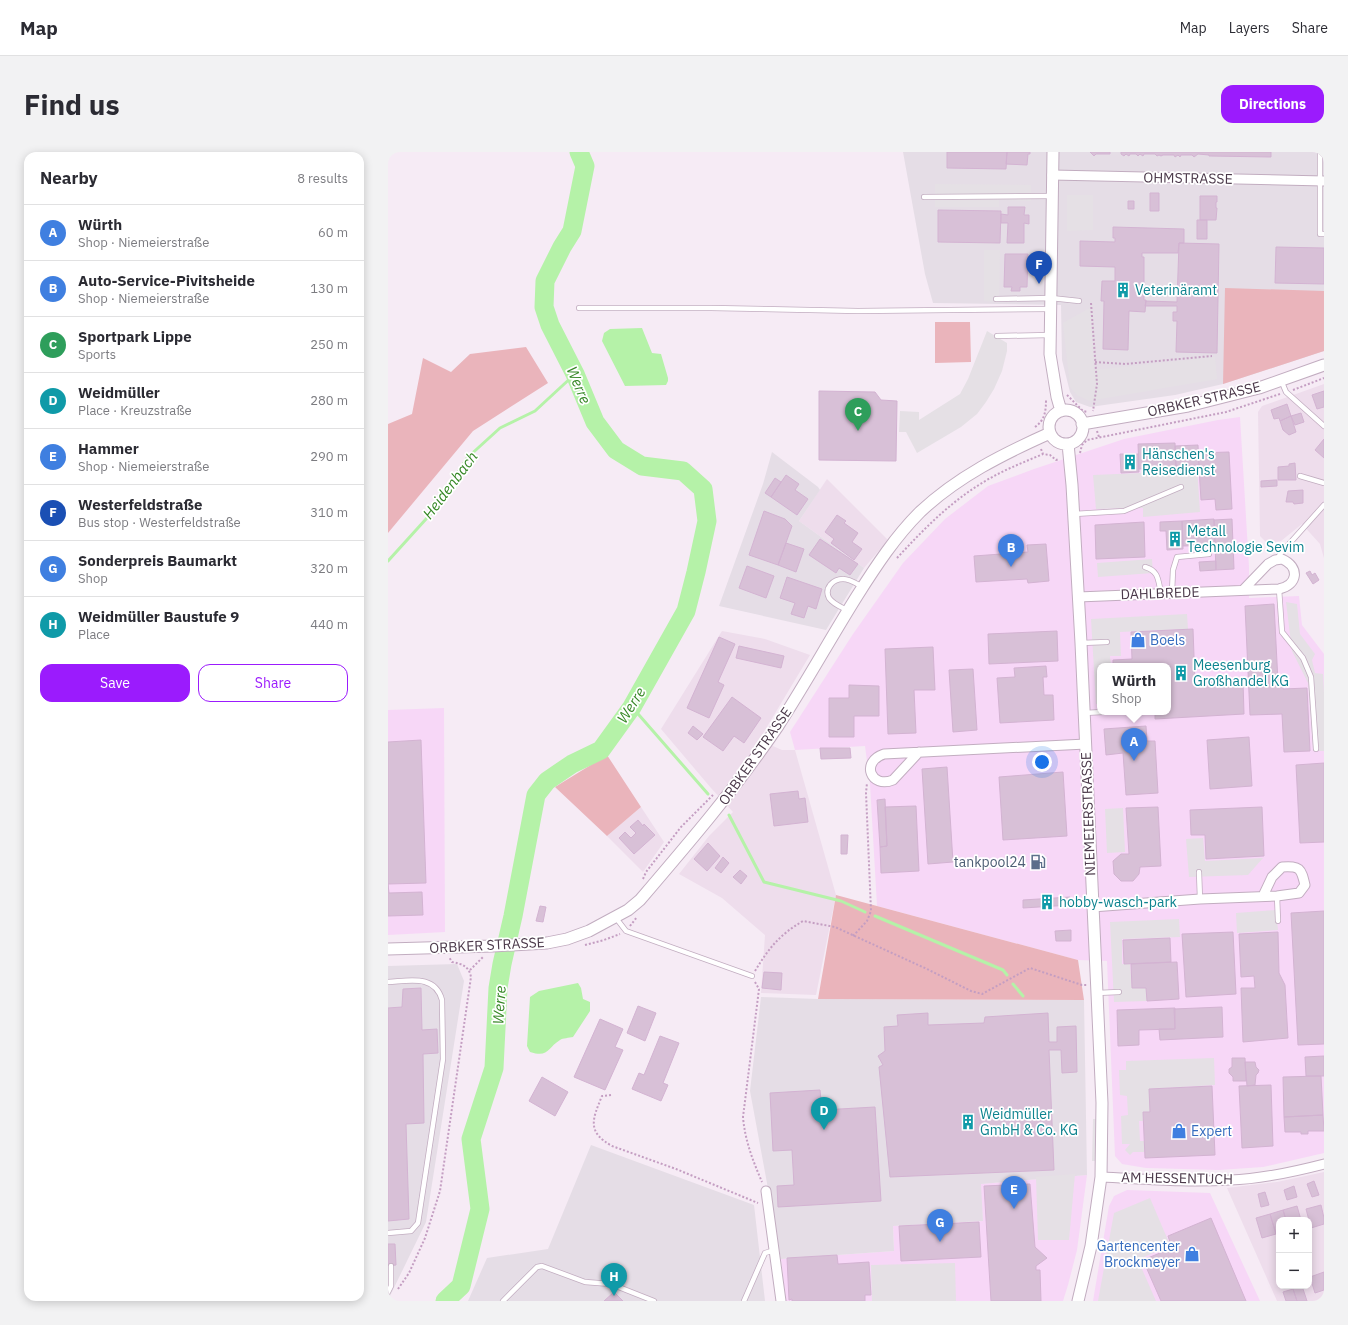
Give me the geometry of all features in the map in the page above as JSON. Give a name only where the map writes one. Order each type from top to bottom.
[{"type":"street","points":[[1053,152],[1050,354],[1057,397],[1061,411]]},
{"type":"street","name":"OHMSTRASSE","points":[[1052,175],[1322,181]]},
{"type":"street","name":"ORBKER STRASSE","points":[[1082,424],[1188,406],[1259,388],[1324,365]]},
{"type":"street","points":[[1061,411],[1072,411],[1077,414],[1082,424],[1083,428],[1080,437],[1068,444],[1057,442],[1050,433],[1048,426],[1054,414],[1061,411]]},
{"type":"street","name":"ORBKER STRASSE","points":[[388,949],[443,947],[489,950],[538,944],[567,938],[589,931],[628,910],[640,900],[727,796],[778,725],[863,587],[897,538],[920,513],[937,498],[976,469],[1050,433]]},
{"type":"street","name":"NIEMEIERSTRASSE","points":[[1068,444],[1074,514],[1081,643],[1102,1103],[1101,1177],[1091,1246],[1078,1301]]},
{"type":"street","points":[[1243,590],[1268,564],[1279,559],[1287,561],[1292,565],[1295,574],[1291,583],[1284,588],[1279,589]]},
{"type":"street","name":"DAHLBREDE","points":[[1078,597],[1172,592],[1279,589]]},
{"type":"street","points":[[919,752],[893,780],[888,782],[876,780],[870,768],[872,761],[877,756],[884,754],[919,752],[1086,744]]},
{"type":"street","points":[[1092,907],[1200,899],[1277,896],[1299,894],[1306,885],[1302,872],[1299,868],[1294,866],[1282,867],[1272,877],[1262,896]]},
{"type":"street","name":"AM HESSENTUCH","points":[[1101,1177],[1185,1181],[1231,1180],[1277,1175],[1324,1164]]},
{"type":"street","points":[[766,1191],[781,1301]]},
{"type":"lane","points":[[1320,152],[1322,164],[1320,234],[1324,234]]},
{"type":"lane","points":[[924,197],[1052,196]]},
{"type":"lane","points":[[996,299],[1051,304]]},
{"type":"lane","points":[[579,308],[710,308],[858,311],[1079,302]]},
{"type":"lane","points":[[997,336],[1050,335]]},
{"type":"lane","points":[[1281,380],[1286,392],[1324,426]]},
{"type":"lane","points":[[1300,476],[1324,483]]},
{"type":"lane","points":[[1074,514],[1124,511],[1181,486]]},
{"type":"lane","points":[[1279,559],[1281,553],[1324,505]]},
{"type":"lane","points":[[1172,592],[1173,570],[1177,557],[1209,554]]},
{"type":"lane","points":[[1145,567],[1153,569],[1156,574],[1161,593]]},
{"type":"lane","points":[[848,611],[833,602],[829,597],[829,586],[832,582],[842,579],[863,587]]},
{"type":"lane","points":[[1279,589],[1282,632],[1303,658],[1311,677],[1316,749]]},
{"type":"lane","points":[[1081,643],[1107,642]]},
{"type":"lane","points":[[1084,713],[1097,712]]},
{"type":"lane","points":[[1199,872],[1200,899]]},
{"type":"lane","points":[[1277,896],[1278,921]]},
{"type":"lane","points":[[616,917],[626,934],[752,976]]},
{"type":"lane","points":[[388,982],[420,981],[435,986],[440,993],[442,1000],[443,1059],[418,1223],[411,1231],[388,1233]]},
{"type":"lane","points":[[1096,989],[1119,992]]},
{"type":"lane","points":[[744,1301],[765,1253],[775,1250]]},
{"type":"lane","points":[[388,1292],[391,1286],[391,1266]]},
{"type":"lane","points":[[503,1301],[537,1267],[542,1266],[585,1282],[611,1284],[654,1301]]},
{"type":"path","points":[[1043,454],[1033,428],[1041,423],[1045,415],[1046,399],[1068,395],[1083,411],[1093,412],[1097,384],[1091,303]]},
{"type":"path","points":[[1095,362],[1125,364],[1212,356]]},
{"type":"path","points":[[894,560],[929,524],[982,483],[1006,470],[1043,454],[1050,455],[1056,460],[1080,456],[1082,445],[1086,440],[1099,437],[1095,421]]},
{"type":"path","points":[[853,936],[867,921],[871,911],[866,794],[867,784],[874,777]]},
{"type":"path","points":[[643,879],[646,872],[681,827],[714,794]]},
{"type":"path","points":[[766,1191],[753,1162],[745,1133],[744,1123],[759,989],[752,976],[768,950],[789,929],[803,921],[835,927],[927,968],[971,991],[982,994],[1030,968],[1096,989]]},
{"type":"path","points":[[398,1290],[409,1273],[425,1238],[440,1190],[471,977],[470,970],[463,964],[452,962],[443,947]]},
{"type":"path","points":[[470,970],[489,950]]},
{"type":"path","points":[[611,1095],[602,1096],[594,1120],[595,1129],[598,1136],[604,1141],[612,1146],[676,1169],[757,1202],[770,1216]]},
{"type":"shaded area","points":[[903,152],[1324,152],[1324,351],[1223,384],[1175,395],[1090,407],[1076,402],[1070,392],[1062,360],[1061,305],[933,303],[925,274]]},
{"type":"shaded area","points":[[935,184],[1031,185],[1031,201],[999,200],[999,207],[935,207]]},
{"type":"shaded area","points":[[1067,195],[1093,195],[1093,230],[1067,231]]},
{"type":"shaded area","points":[[984,250],[1000,250],[999,302],[984,301]]},
{"type":"shaded area","points":[[1225,288],[1324,291],[1324,351],[1223,384]]},
{"type":"shaded area","points":[[1090,308],[1094,370],[1215,357],[1217,379],[1089,401],[1077,395],[1070,387],[1063,323]]},
{"type":"shaded area","points":[[935,322],[970,322],[971,362],[935,363]]},
{"type":"shaded area","points":[[642,328],[652,353],[661,354],[668,378],[666,385],[625,386],[602,341],[604,333],[610,329]]},
{"type":"shaded area","points":[[987,331],[1007,343],[1007,351],[1002,371],[994,389],[977,414],[961,427],[917,453],[906,432],[899,432],[900,411],[919,412],[919,420],[960,394],[968,379]]},
{"type":"shaded area","points":[[526,347],[548,383],[473,431],[388,533],[388,424],[412,414],[423,358],[451,372],[470,354]]},
{"type":"shaded area","points":[[1324,384],[1324,558],[1320,544],[1302,524],[1281,541],[1267,543],[1260,536],[1258,412],[1262,406]]},
{"type":"shaded area","points":[[1240,417],[1249,567],[1249,598],[1299,596],[1302,625],[1324,654],[1324,1153],[1263,1167],[1219,1170],[1146,1168],[1122,1164],[1115,1156],[1107,961],[1078,960],[877,906],[870,784],[865,746],[795,750],[790,732],[853,634],[903,563],[945,519],[988,486],[1124,439]]},
{"type":"shaded area","points":[[772,452],[820,490],[799,521],[864,568],[826,630],[719,606],[763,484]]},
{"type":"shaded area","points":[[1197,466],[1200,512],[1143,517],[1143,508],[1096,509],[1093,475],[1141,473],[1141,470]]},
{"type":"shaded area","points":[[827,479],[888,540],[864,568],[799,521]]},
{"type":"shaded area","points":[[1152,559],[1153,573],[1098,577],[1097,563]]},
{"type":"shaded area","points":[[1286,602],[1297,604],[1300,634],[1315,654],[1312,660],[1315,673],[1323,674],[1324,751],[1313,751],[1308,683],[1292,651]]},
{"type":"shaded area","points":[[1187,614],[1188,629],[1120,632],[1121,656],[1110,656],[1111,663],[1097,663],[1096,704],[1091,619]]},
{"type":"shaded area","points":[[722,631],[765,639],[810,655],[759,740],[782,750],[795,750],[836,895],[816,995],[761,993],[765,935],[722,898],[679,874],[709,836],[733,812],[661,729]]},
{"type":"shaded area","points":[[444,708],[445,932],[388,935],[388,710]]},
{"type":"shaded area","points":[[607,755],[641,807],[607,836],[555,787]]},
{"type":"shaded area","points":[[641,807],[664,842],[643,872],[607,836]]},
{"type":"shaded area","points":[[1123,808],[1125,852],[1107,853],[1105,809]]},
{"type":"shaded area","points":[[1203,838],[1205,861],[1263,858],[1248,875],[1189,877],[1186,839]]},
{"type":"shaded area","points":[[836,895],[1078,960],[1084,1000],[818,999]]},
{"type":"shaded area","points":[[1276,910],[1278,930],[1237,933],[1236,913]]},
{"type":"shaded area","points":[[1179,919],[1180,937],[1122,939],[1122,964],[1130,964],[1132,988],[1146,988],[1147,1001],[1114,1002],[1110,922]]},
{"type":"shaded area","points":[[457,964],[464,981],[426,1222],[388,1300],[388,966]]},
{"type":"shaded area","points":[[578,983],[581,988],[583,999],[590,1002],[590,1011],[573,1037],[560,1040],[544,1053],[536,1054],[530,1052],[527,1046],[530,997],[539,991]]},
{"type":"shaded area","points":[[761,997],[818,999],[1084,1000],[1087,1175],[981,1184],[983,1221],[893,1226],[894,1251],[781,1259],[750,1091]]},
{"type":"shaded area","points":[[1214,1058],[1215,1085],[1149,1089],[1150,1112],[1143,1113],[1143,1121],[1139,1121],[1140,1141],[1144,1141],[1144,1152],[1133,1152],[1130,1155],[1125,1150],[1130,1144],[1122,1144],[1121,1116],[1128,1115],[1127,1096],[1120,1095],[1119,1070],[1126,1070],[1126,1061]]},
{"type":"shaded area","points":[[1093,1119],[1096,1119],[1096,1161],[1092,1161]]},
{"type":"shaded area","points":[[591,1145],[754,1205],[765,1301],[468,1301],[487,1258],[548,1249]]},
{"type":"shaded area","points":[[1324,1172],[1324,1301],[1277,1301],[1227,1188],[1277,1182]]},
{"type":"shaded area","points":[[1075,1174],[1069,1240],[1038,1240],[1036,1177]]},
{"type":"shaded area","points":[[1087,1175],[1077,1250],[1063,1301],[786,1301],[781,1259],[894,1251],[893,1226],[983,1221],[980,1184]]},
{"type":"shaded area","points":[[1127,1190],[1210,1193],[1260,1301],[1093,1301],[1109,1206],[1114,1196]]},
{"type":"shaded area","points":[[1150,1198],[1170,1245],[1138,1260],[1156,1301],[1098,1301],[1114,1213]]},
{"type":"shaded area","points":[[955,1263],[956,1301],[872,1301],[871,1265]]},
{"type":"building","points":[[947,152],[1007,152],[1006,169],[947,168]]},
{"type":"building","points":[[1007,152],[1030,152],[1030,154],[1028,154],[1027,165],[1006,164]]},
{"type":"building","points":[[1090,152],[1110,152],[1110,154],[1096,154],[1094,156]]},
{"type":"building","points":[[1121,152],[1271,152],[1271,157],[1209,156],[1198,154],[1194,157],[1192,155],[1181,155],[1180,157],[1178,155],[1175,157],[1174,155],[1157,156],[1155,154],[1144,154],[1143,156],[1140,154],[1138,156],[1136,154],[1130,154],[1129,156],[1126,154],[1124,156]]},
{"type":"building","points":[[1150,193],[1159,193],[1159,211],[1150,211]]},
{"type":"building","points":[[1200,196],[1217,196],[1216,220],[1200,220]]},
{"type":"building","points":[[1128,201],[1134,201],[1134,209],[1128,209]]},
{"type":"building","points":[[1008,207],[1025,207],[1024,215],[1029,215],[1029,224],[1024,223],[1024,243],[1007,243],[1008,223],[1001,223],[1001,214],[1008,215]]},
{"type":"building","points":[[938,210],[1001,211],[1000,243],[938,242]]},
{"type":"building","points":[[1197,220],[1207,220],[1207,239],[1197,239]]},
{"type":"building","name":"Veterinäramt","points":[[1113,227],[1184,229],[1184,243],[1179,243],[1178,253],[1142,253],[1142,257],[1144,257],[1144,300],[1146,300],[1145,312],[1129,311],[1128,350],[1103,349],[1104,301],[1101,301],[1102,281],[1115,281],[1115,267],[1080,266],[1080,241],[1115,242],[1115,238],[1113,238]]},
{"type":"building","points":[[1179,243],[1219,244],[1217,353],[1176,352],[1177,321],[1173,321],[1173,312],[1177,312],[1177,306],[1145,306],[1146,301],[1177,302]]},
{"type":"building","points":[[1276,247],[1324,248],[1324,284],[1275,283]]},
{"type":"building","points":[[1005,254],[1028,254],[1027,287],[1020,287],[1020,291],[1011,291],[1012,287],[1004,287]]},
{"type":"building","points":[[819,391],[875,392],[881,400],[897,401],[896,461],[819,460]]},
{"type":"building","points":[[1324,391],[1324,407],[1317,409],[1312,395]]},
{"type":"building","points":[[1287,404],[1291,416],[1280,421],[1279,418],[1274,419],[1271,410]]},
{"type":"building","points":[[1301,413],[1304,422],[1295,425],[1291,416]]},
{"type":"building","points":[[1291,416],[1296,432],[1289,435],[1283,430],[1280,421]]},
{"type":"building","points":[[1324,439],[1324,458],[1315,450]]},
{"type":"building","points":[[1175,443],[1176,468],[1139,469],[1138,444]]},
{"type":"building","points":[[1198,445],[1199,465],[1176,466],[1175,446]]},
{"type":"building","points":[[1229,452],[1232,509],[1216,510],[1215,499],[1201,500],[1198,453]]},
{"type":"building","name":"Hänschen's Reisedienst","points":[[1120,454],[1138,454],[1139,472],[1121,473]]},
{"type":"building","points":[[1295,463],[1296,480],[1278,480],[1278,467],[1289,466],[1289,464]]},
{"type":"building","points":[[786,475],[799,484],[795,490],[808,499],[797,515],[771,497]]},
{"type":"building","points":[[775,478],[781,482],[771,497],[765,493]]},
{"type":"building","points":[[1277,480],[1277,486],[1261,487],[1261,481]]},
{"type":"building","points":[[1303,490],[1303,503],[1294,504],[1293,502],[1286,502],[1288,491]]},
{"type":"building","points":[[764,511],[785,519],[792,526],[778,565],[749,555]]},
{"type":"building","points":[[837,515],[846,521],[844,523],[858,533],[852,542],[862,549],[854,560],[831,543],[834,539],[825,532]]},
{"type":"building","points":[[1214,519],[1215,545],[1183,546],[1182,521]]},
{"type":"building","points":[[1232,519],[1234,569],[1216,570],[1214,520]]},
{"type":"building","name":"Metall Technologie Sevim","points":[[1182,521],[1183,549],[1167,550],[1166,531],[1160,531],[1160,522]]},
{"type":"building","points":[[1144,522],[1145,557],[1096,559],[1095,525]]},
{"type":"building","points":[[820,539],[858,564],[850,575],[839,568],[836,573],[809,555]]},
{"type":"building","points":[[786,543],[804,549],[796,572],[778,565]]},
{"type":"building","points":[[1046,544],[1049,581],[1028,583],[1027,579],[976,582],[974,556],[1028,552],[1027,545]]},
{"type":"building","points":[[1216,561],[1216,570],[1200,571],[1199,562]]},
{"type":"building","points":[[747,566],[774,576],[766,598],[739,588]]},
{"type":"building","points":[[1310,571],[1312,575],[1315,573],[1319,580],[1313,584],[1306,573]]},
{"type":"building","points":[[787,577],[822,589],[816,609],[808,606],[804,618],[791,614],[795,603],[780,598]]},
{"type":"building","points":[[1274,604],[1278,682],[1283,681],[1283,689],[1307,688],[1310,751],[1284,752],[1282,714],[1250,715],[1245,606]]},
{"type":"building","name":"Meesenburg Großhandel KG","points":[[1193,629],[1195,683],[1243,681],[1244,714],[1155,719],[1155,715],[1171,715],[1171,663],[1113,663],[1113,660],[1132,659],[1131,632]]},
{"type":"building","points":[[1057,631],[1058,661],[989,664],[988,634]]},
{"type":"building","points":[[719,637],[735,644],[718,682],[724,685],[709,718],[687,708]]},
{"type":"building","points":[[739,646],[784,656],[781,668],[736,658]]},
{"type":"building","points":[[933,647],[935,690],[914,690],[916,733],[888,734],[885,649]]},
{"type":"building","points":[[1046,666],[1047,677],[1043,677],[1044,695],[1053,695],[1054,720],[1000,723],[997,678],[1015,677],[1014,668]]},
{"type":"building","points":[[973,669],[977,730],[953,732],[949,670]]},
{"type":"building","points":[[849,685],[879,686],[879,716],[854,716],[854,737],[829,737],[829,698],[849,698]]},
{"type":"building","points":[[732,697],[761,718],[744,743],[734,736],[723,751],[703,737]]},
{"type":"building","points":[[693,726],[703,734],[697,740],[688,733]]},
{"type":"building","points":[[1146,726],[1147,741],[1155,741],[1158,793],[1126,795],[1123,753],[1106,755],[1104,729]]},
{"type":"building","points":[[1249,737],[1252,786],[1210,789],[1207,740]]},
{"type":"building","points":[[421,740],[426,883],[388,884],[388,742]]},
{"type":"building","points":[[820,748],[850,748],[851,758],[821,759]]},
{"type":"building","points":[[1324,763],[1324,842],[1300,843],[1296,765]]},
{"type":"building","points":[[947,767],[953,862],[928,864],[922,769]]},
{"type":"building","points":[[1063,772],[1067,836],[1003,840],[999,777]]},
{"type":"building","points":[[798,791],[799,799],[805,798],[808,822],[774,826],[770,794]]},
{"type":"building","points":[[885,799],[887,846],[880,847],[877,800]]},
{"type":"building","points":[[916,806],[919,871],[881,873],[880,847],[887,846],[885,807]]},
{"type":"building","points":[[1158,807],[1161,866],[1140,867],[1139,874],[1133,881],[1121,881],[1114,874],[1113,861],[1121,854],[1129,854],[1126,808]]},
{"type":"building","points":[[1262,807],[1264,856],[1206,859],[1205,835],[1191,835],[1190,810]]},
{"type":"building","points":[[638,820],[655,835],[634,854],[619,838],[625,832],[631,838],[636,833],[630,827]]},
{"type":"building","points":[[841,835],[848,835],[847,854],[841,854]]},
{"type":"building","points":[[708,843],[720,856],[707,871],[694,859]]},
{"type":"building","points":[[723,857],[729,863],[721,873],[715,868]]},
{"type":"building","points":[[740,870],[747,876],[741,884],[733,877]]},
{"type":"building","points":[[388,884],[389,893],[422,892],[423,915],[388,916]]},
{"type":"building","name":"hobby-wasch-park","points":[[1070,897],[1071,905],[1023,908],[1023,900]]},
{"type":"building","points":[[540,906],[546,907],[543,922],[536,921]]},
{"type":"building","points":[[1324,911],[1324,1044],[1298,1045],[1291,913]]},
{"type":"building","points":[[1071,930],[1071,941],[1056,941],[1055,931]]},
{"type":"building","points":[[1233,932],[1236,994],[1186,997],[1182,934]]},
{"type":"building","points":[[1278,932],[1279,973],[1285,985],[1288,1038],[1243,1042],[1241,988],[1255,988],[1254,976],[1241,977],[1239,934]]},
{"type":"building","points":[[1170,938],[1171,962],[1124,964],[1123,940]]},
{"type":"building","points":[[1177,962],[1179,999],[1147,1001],[1146,988],[1132,988],[1131,964]]},
{"type":"building","points":[[764,972],[782,973],[781,990],[762,988]]},
{"type":"building","points":[[421,988],[422,1030],[437,1029],[438,1053],[423,1054],[424,1123],[406,1124],[409,1219],[388,1221],[388,1008],[402,1007],[403,989]]},
{"type":"building","points":[[638,1006],[656,1013],[645,1041],[627,1033]]},
{"type":"building","points":[[1222,1007],[1223,1037],[1160,1040],[1159,1029],[1175,1029],[1174,1009]]},
{"type":"building","points":[[1175,1008],[1175,1029],[1139,1030],[1139,1045],[1118,1046],[1117,1010]]},
{"type":"building","name":"Weidmüller GmbH & Co. KG","points":[[928,1013],[928,1025],[984,1023],[985,1017],[1048,1013],[1049,1042],[1057,1042],[1057,1027],[1076,1026],[1077,1072],[1062,1073],[1061,1050],[1049,1050],[1054,1170],[890,1177],[879,1067],[883,1065],[878,1056],[885,1051],[884,1027],[898,1026],[897,1015]]},
{"type":"building","points":[[600,1019],[623,1029],[615,1047],[623,1050],[605,1090],[574,1077]]},
{"type":"building","points":[[660,1036],[679,1043],[663,1083],[668,1085],[661,1101],[632,1089],[639,1073],[644,1075]]},
{"type":"building","points":[[1324,1056],[1324,1076],[1306,1076],[1305,1057]]},
{"type":"building","points":[[1232,1058],[1245,1058],[1246,1081],[1233,1081],[1233,1077],[1229,1073],[1229,1069],[1232,1067]]},
{"type":"building","points":[[1245,1062],[1255,1062],[1256,1067],[1259,1070],[1256,1075],[1255,1085],[1247,1086]]},
{"type":"building","points":[[1321,1076],[1323,1115],[1284,1117],[1283,1077]]},
{"type":"building","points":[[542,1077],[568,1092],[555,1116],[529,1101]]},
{"type":"building","points":[[1271,1085],[1273,1146],[1242,1148],[1239,1086]]},
{"type":"building","name":"Expert","points":[[1212,1086],[1215,1155],[1145,1158],[1143,1112],[1150,1112],[1149,1089]]},
{"type":"building","points":[[820,1090],[822,1110],[875,1107],[881,1201],[778,1207],[777,1186],[794,1185],[792,1150],[773,1151],[770,1093]]},
{"type":"building","points":[[1323,1115],[1324,1131],[1308,1131],[1308,1134],[1301,1134],[1301,1132],[1285,1132],[1284,1117]]},
{"type":"building","points":[[1314,1181],[1319,1195],[1312,1197],[1307,1184]]},
{"type":"building","points":[[1030,1184],[1035,1247],[1047,1258],[1036,1266],[1036,1270],[1040,1270],[1041,1301],[991,1301],[984,1186]]},
{"type":"building","points":[[1294,1186],[1297,1197],[1287,1200],[1284,1190]]},
{"type":"building","points":[[1265,1192],[1269,1205],[1261,1207],[1258,1194]]},
{"type":"building","points":[[1321,1205],[1324,1224],[1312,1228],[1312,1217],[1308,1217],[1306,1209]]},
{"type":"building","points":[[1297,1206],[1300,1217],[1285,1217],[1283,1210]]},
{"type":"building","points":[[1283,1210],[1285,1217],[1276,1217],[1276,1234],[1270,1214]]},
{"type":"building","points":[[1270,1214],[1276,1234],[1262,1238],[1256,1218]]},
{"type":"building","name":"Gartencenter Brockmeyer","points":[[1211,1218],[1246,1301],[1161,1301],[1143,1260],[1172,1248],[1168,1236]]},
{"type":"building","points":[[979,1222],[981,1257],[901,1261],[899,1226]]},
{"type":"building","points":[[388,1244],[395,1244],[396,1265],[388,1266]]},
{"type":"building","points":[[837,1255],[838,1264],[869,1262],[871,1295],[865,1295],[865,1301],[789,1300],[787,1258]]},
{"type":"building","points":[[1324,1272],[1324,1290],[1315,1293],[1312,1283],[1312,1276]]},
{"type":"building","points":[[1293,1289],[1303,1289],[1307,1301],[1297,1301]]},
{"type":"building","points":[[1293,1289],[1297,1301],[1286,1301],[1283,1292]]},
{"type":"building","points":[[614,1292],[623,1301],[604,1301]]},
{"type":"waterway","name":"Werre","points":[[445,1301],[461,1286],[480,1209],[471,1139],[494,1068],[498,988],[536,795],[547,781],[572,764],[601,750],[632,707],[686,611],[707,521],[703,489],[683,471],[642,466],[616,450],[595,422],[575,374],[550,325],[544,307],[545,281],[572,231],[585,166],[579,152]]},
{"type":"waterway","name":"Heidenbach","points":[[388,561],[436,508],[467,458],[500,428],[535,411],[575,374]]},
{"type":"waterway","points":[[632,707],[708,794]]},
{"type":"waterway","points":[[729,815],[764,882],[841,901],[865,912]]},
{"type":"waterway","points":[[875,916],[1003,970],[1007,975]]},
{"type":"waterway","points":[[1013,984],[1023,996]]},
{"type":"place","name":"Westerfeldstraße","points":[[1039,284]]},
{"type":"place","name":"Veterinäramt","points":[[1123,290]]},
{"type":"place","name":"Sportpark Lippe","points":[[858,431]]},
{"type":"place","name":"Hänschen's Reisedienst","points":[[1130,462]]},
{"type":"place","name":"Metall Technologie Sevim","points":[[1175,539]]},
{"type":"place","name":"Auto-Service-Pivitsheide","points":[[1011,567]]},
{"type":"place","name":"Boels","points":[[1138,640]]},
{"type":"place","name":"Meesenburg Großhandel KG","points":[[1181,673]]},
{"type":"place","name":"Würth","points":[[1134,761]]},
{"type":"place","name":"tankpool24","points":[[1038,862]]},
{"type":"place","name":"hobby-wasch-park","points":[[1047,902]]},
{"type":"place","name":"Weidmüller GmbH & Co. KG","points":[[968,1122]]},
{"type":"place","name":"Weidmüller","points":[[824,1130]]},
{"type":"place","name":"Expert","points":[[1179,1131]]},
{"type":"place","name":"Hammer","points":[[1014,1209]]},
{"type":"place","name":"Sonderpreis Baumarkt","points":[[940,1242]]},
{"type":"place","name":"Gartencenter Brockmeyer","points":[[1192,1254]]},
{"type":"place","name":"Weidmüller Baustufe 9","points":[[614,1296]]}]
